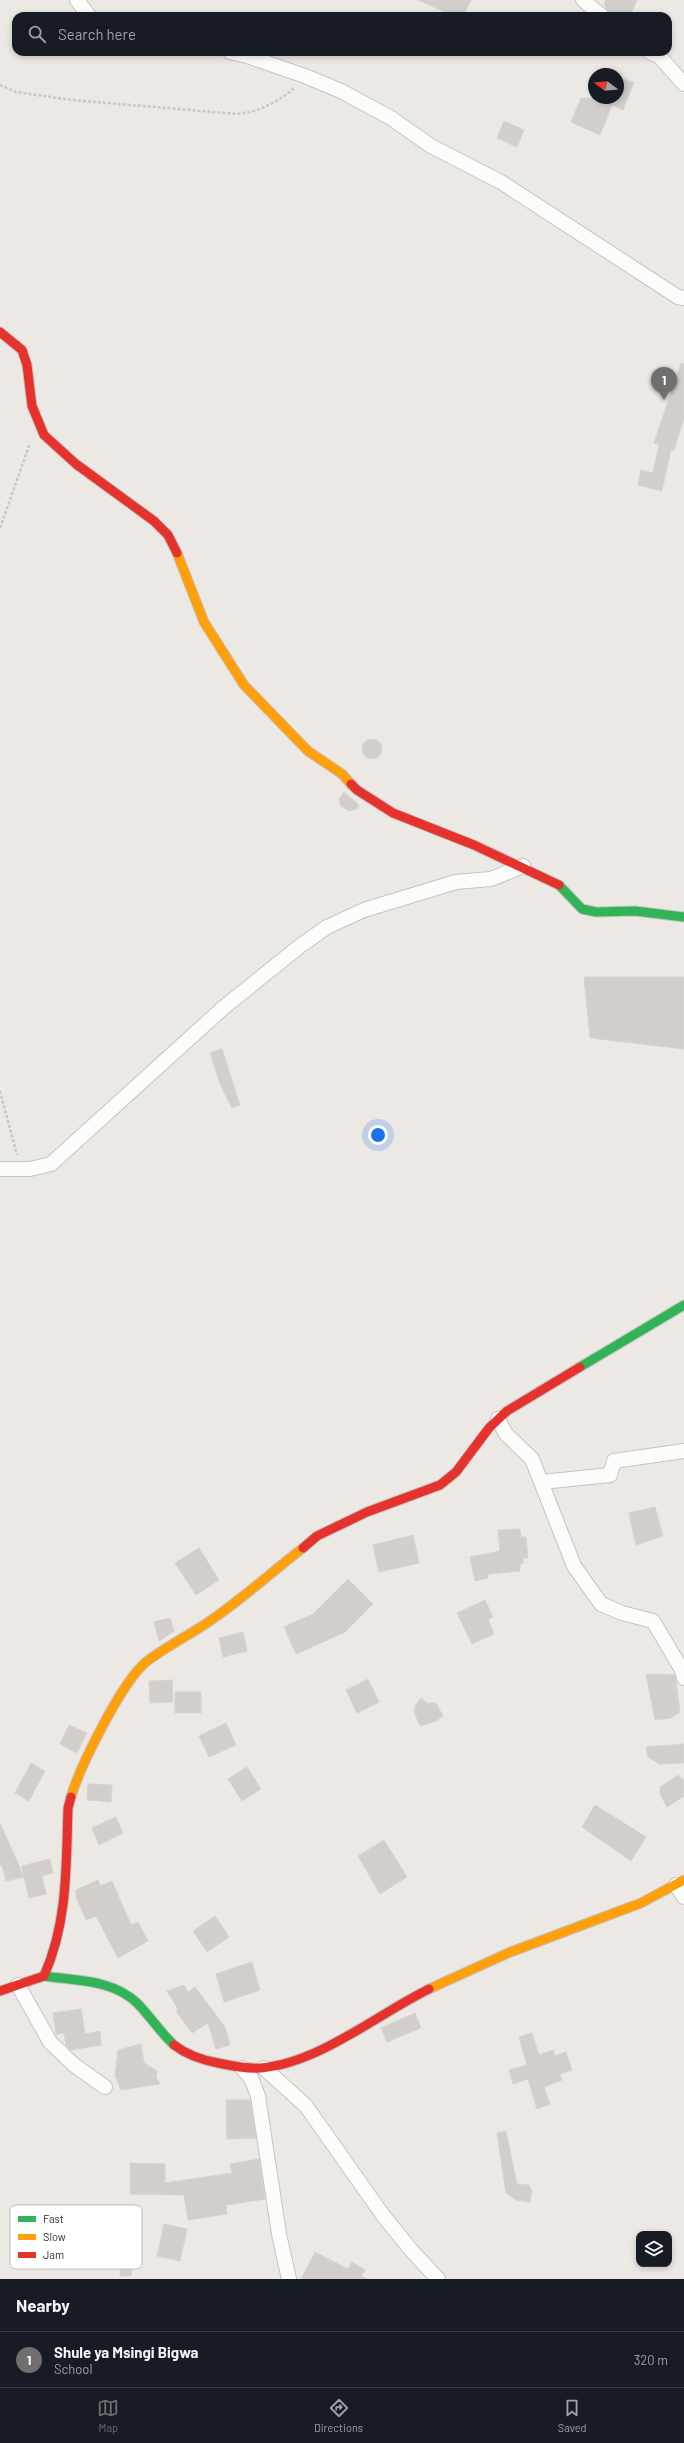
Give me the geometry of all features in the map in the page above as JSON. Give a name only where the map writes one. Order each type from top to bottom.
[{"type":"street","points":[[77,0],[86,12]]},
{"type":"street","points":[[583,0],[597,12]]},
{"type":"street","points":[[247,56],[305,76],[341,91],[391,118],[431,146],[500,182],[678,297],[684,298]]},
{"type":"street","points":[[659,56],[684,84]]},
{"type":"street","points":[[0,332],[22,350],[28,365],[32,406],[36,420],[44,435],[62,452],[154,521],[168,535],[181,560],[195,602],[204,622],[244,685],[308,751],[342,774],[357,790],[393,813],[448,834],[557,883],[582,910],[596,912],[635,911],[684,917]]},
{"type":"street","points":[[0,1169],[44,1167],[51,1164],[223,1008],[300,946],[327,927],[364,910],[456,882],[491,880],[522,866]]},
{"type":"street","points":[[44,1976],[52,1959],[62,1910],[68,1808],[71,1792],[94,1742],[135,1673],[157,1654],[218,1616],[317,1536],[367,1512],[440,1485],[456,1472],[498,1419],[523,1400],[608,1353],[632,1336],[684,1305]]},
{"type":"street","points":[[498,1419],[506,1434],[532,1459],[574,1566],[601,1604],[622,1613],[653,1621],[682,1670],[684,1678]]},
{"type":"street","points":[[542,1482],[610,1475],[614,1461],[684,1450]]},
{"type":"street","points":[[0,1991],[44,1976],[118,1989],[142,2007],[178,2048],[196,2057],[242,2068],[264,2068],[325,2048],[417,1995],[466,1970],[514,1950],[643,1903],[680,1882],[684,1897]]},
{"type":"street","points":[[18,1985],[50,2042],[74,2065],[105,2086]]},
{"type":"street","points":[[242,2068],[251,2078],[258,2096],[277,2227],[289,2279]]},
{"type":"street","points":[[264,2068],[306,2106],[382,2214],[411,2250],[438,2279]]},
{"type":"path","points":[[0,85],[16,92],[72,100],[237,114],[256,110],[273,103],[293,88],[305,76]]},
{"type":"path","points":[[0,528],[22,468],[36,420]]},
{"type":"path","points":[[0,1091],[21,1169]]},
{"type":"building","points":[[418,0],[471,0],[465,12],[445,12]]},
{"type":"building","points":[[605,0],[637,0],[632,12],[609,12],[605,7]]},
{"type":"building","points":[[624,80],[634,82],[623,110],[612,105],[600,135],[571,122],[581,98],[588,98],[588,104],[624,104]]},
{"type":"building","points":[[504,121],[524,130],[517,147],[497,138]]},
{"type":"building","points":[[681,363],[684,364],[684,418],[674,450],[671,449],[662,491],[638,485],[641,470],[653,473],[659,445],[654,443]]},
{"type":"building","points":[[368,739],[376,739],[382,745],[382,753],[376,759],[368,759],[362,753],[362,745]]},
{"type":"building","points":[[344,792],[359,805],[356,809],[349,811],[341,806],[339,799]]},
{"type":"building","points":[[584,977],[684,977],[684,1049],[590,1038]]},
{"type":"building","points":[[222,1049],[240,1105],[232,1108],[220,1084],[210,1053]]},
{"type":"building","points":[[655,1507],[663,1536],[636,1545],[629,1513]]},
{"type":"building","points":[[520,1529],[521,1537],[526,1537],[528,1558],[523,1558],[523,1564],[520,1564],[520,1571],[488,1574],[488,1578],[475,1581],[470,1557],[500,1551],[498,1530]]},
{"type":"building","points":[[413,1535],[419,1563],[379,1572],[373,1545]]},
{"type":"building","points":[[199,1548],[219,1580],[196,1595],[175,1563]]},
{"type":"building","points":[[348,1579],[373,1604],[345,1632],[296,1654],[284,1627],[313,1614]]},
{"type":"building","points":[[485,1600],[493,1617],[488,1619],[494,1634],[472,1644],[457,1613]]},
{"type":"building","points":[[170,1618],[174,1631],[159,1641],[154,1622]]},
{"type":"building","points":[[243,1632],[247,1651],[223,1657],[219,1638]]},
{"type":"building","points":[[646,1674],[675,1675],[680,1712],[671,1718],[655,1720]]},
{"type":"building","points":[[368,1679],[379,1702],[357,1713],[346,1690]]},
{"type":"building","points":[[172,1680],[173,1702],[150,1703],[149,1681]]},
{"type":"building","points":[[175,1692],[201,1692],[201,1713],[175,1713]]},
{"type":"building","points":[[421,1698],[427,1703],[436,1703],[443,1716],[436,1721],[420,1726],[414,1712],[415,1706]]},
{"type":"building","points":[[226,1723],[236,1745],[209,1757],[199,1736]]},
{"type":"building","points":[[69,1725],[87,1733],[77,1753],[60,1744]]},
{"type":"building","points":[[684,1744],[684,1763],[660,1764],[648,1757],[646,1747]]},
{"type":"building","points":[[31,1763],[45,1771],[29,1801],[15,1793]]},
{"type":"building","points":[[247,1767],[261,1789],[242,1801],[228,1779]]},
{"type":"building","points":[[678,1775],[684,1781],[684,1796],[667,1807],[660,1794],[660,1787]]},
{"type":"building","points":[[88,1784],[112,1785],[111,1802],[87,1800]]},
{"type":"building","points":[[595,1805],[646,1837],[631,1861],[582,1827]]},
{"type":"building","points":[[116,1817],[123,1833],[99,1845],[92,1828]]},
{"type":"building","points":[[0,1823],[24,1877],[6,1881],[2,1865],[0,1866]]},
{"type":"building","points":[[384,1840],[407,1877],[380,1894],[358,1856]]},
{"type":"building","points":[[50,1859],[53,1873],[42,1876],[46,1894],[29,1898],[22,1866]]},
{"type":"building","points":[[98,1880],[100,1886],[112,1881],[131,1925],[138,1922],[148,1941],[118,1958],[96,1916],[86,1920],[76,1897],[76,1890]]},
{"type":"building","points":[[215,1916],[229,1937],[207,1952],[193,1931]]},
{"type":"building","points":[[252,1962],[260,1990],[224,2002],[216,1974]]},
{"type":"building","points":[[184,1985],[188,1992],[195,1987],[225,2027],[230,2045],[216,2049],[208,2023],[192,2033],[176,2011],[178,2009],[167,1991]]},
{"type":"building","points":[[81,2009],[85,2034],[100,2031],[101,2045],[70,2050],[66,2045],[64,2033],[56,2034],[53,2013]]},
{"type":"building","points":[[415,2013],[421,2028],[387,2042],[381,2028]]},
{"type":"building","points":[[532,2033],[539,2055],[553,2050],[555,2056],[566,2052],[572,2070],[560,2074],[562,2080],[544,2087],[550,2104],[537,2109],[528,2079],[513,2084],[509,2070],[527,2065],[519,2037]]},
{"type":"building","points":[[141,2044],[144,2063],[157,2071],[156,2077],[160,2084],[121,2090],[115,2076],[118,2050]]},
{"type":"building","points":[[226,2100],[250,2100],[256,2138],[227,2139]]},
{"type":"building","points":[[506,2131],[517,2184],[529,2185],[532,2191],[530,2202],[516,2200],[506,2193],[497,2133]]},
{"type":"building","points":[[259,2159],[265,2199],[226,2205],[227,2214],[188,2220],[184,2195],[130,2194],[130,2163],[165,2164],[165,2183],[232,2173],[230,2164]]},
{"type":"building","points":[[164,2224],[187,2229],[180,2261],[157,2256]]},
{"type":"building","points":[[315,2252],[348,2269],[352,2262],[365,2270],[361,2276],[367,2279],[301,2279]]},
{"type":"building","points":[[120,2269],[132,2269],[131,2276],[120,2276]]},
{"type":"traffic: fast","points":[[559,885],[582,909],[596,912],[635,911],[684,917]]},
{"type":"traffic: fast","points":[[580,1367],[684,1305]]},
{"type":"traffic: fast","points":[[44,1976],[93,1982],[116,1989],[137,2003],[174,2045]]},
{"type":"traffic: slow","points":[[177,553],[204,622],[244,685],[308,751],[342,774],[351,784]]},
{"type":"traffic: slow","points":[[71,1797],[92,1746],[114,1705],[136,1672],[154,1656],[228,1608],[303,1548]]},
{"type":"traffic: slow","points":[[429,1989],[508,1953],[641,1903],[684,1880]]},
{"type":"traffic: jam","points":[[0,332],[22,350],[27,365],[32,406],[44,435],[76,464],[154,521],[168,535],[177,553]]},
{"type":"traffic: jam","points":[[351,784],[357,790],[393,813],[474,845],[559,885]]},
{"type":"traffic: jam","points":[[303,1548],[317,1536],[367,1512],[440,1485],[456,1472],[489,1428],[507,1411],[580,1367]]},
{"type":"traffic: jam","points":[[0,1991],[44,1976],[52,1956],[62,1914],[66,1872],[68,1808],[71,1797]]},
{"type":"traffic: jam","points":[[174,2045],[184,2052],[200,2059],[234,2066],[261,2068],[283,2064],[305,2057],[348,2036],[429,1989]]},
{"type":"place","name":"Shule ya Msingi Bigwa","points":[[664,400]]}]
